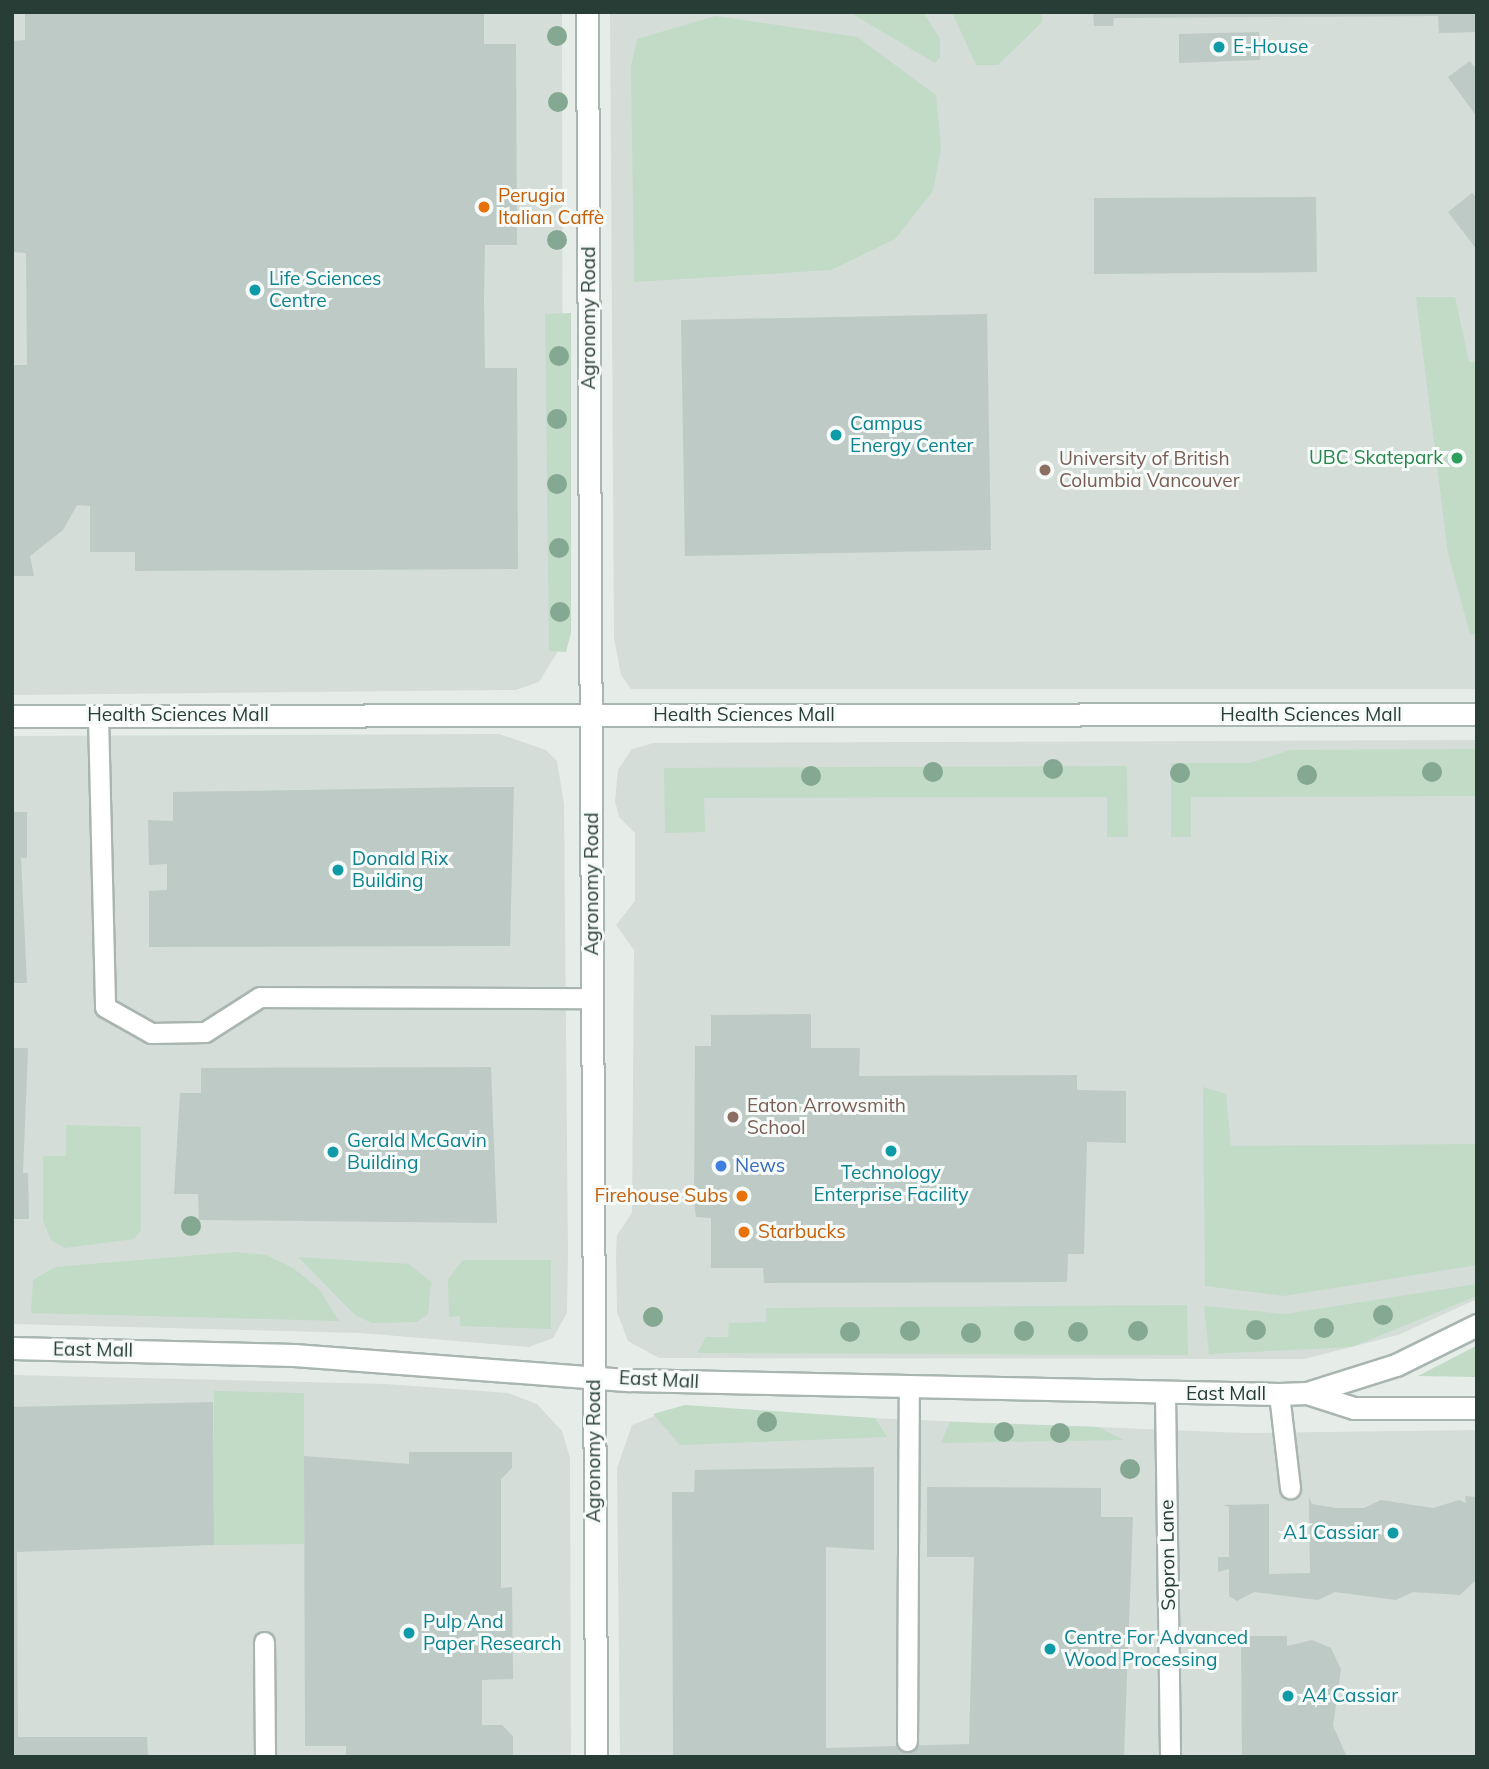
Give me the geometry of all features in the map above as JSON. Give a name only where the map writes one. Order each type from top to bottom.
[{"type":"street","name":"Agronomy Road","points":[[587,12],[597,1757]]},
{"type":"street","name":"Health Sciences Mall","points":[[12,716],[1477,714]]},
{"type":"street","name":"East Mall","points":[[12,1348],[294,1355],[593,1377],[909,1388],[1279,1394],[1307,1393],[1396,1365],[1477,1325]]},
{"type":"street","name":"East Mall","points":[[1307,1393],[1354,1408],[1477,1408]]},
{"type":"lane","points":[[98,716],[106,1007],[128,1020],[150,1032],[205,1032],[260,996],[593,998]]},
{"type":"lane","points":[[907,1741],[909,1388]]},
{"type":"lane","name":"Sopron Lane","points":[[1165,1394],[1170,1757]]},
{"type":"lane","points":[[1279,1394],[1290,1488]]},
{"type":"lane","points":[[264,1642],[265,1757]]},
{"type":"shaded area","name":"Life Sciences Centre","points":[[12,12],[562,12],[563,643],[539,682],[516,690],[12,695]]},
{"type":"shaded area","name":"University of British Columbia Vancouver","points":[[610,12],[1477,12],[1477,689],[631,689],[621,675],[614,638]]},
{"type":"shaded area","points":[[499,734],[546,750],[557,761],[564,804],[567,1313],[553,1338],[529,1347],[361,1333],[12,1324],[12,736]]},
{"type":"shaded area","points":[[1477,740],[1477,1299],[1398,1335],[1304,1359],[659,1358],[628,1341],[617,1312],[616,1255],[617,1235],[632,1213],[634,950],[616,925],[635,901],[635,833],[619,817],[615,801],[618,770],[632,749],[654,743]]},
{"type":"shaded area","points":[[12,1375],[386,1384],[508,1393],[537,1404],[562,1431],[570,1458],[571,1757],[12,1757]]},
{"type":"shaded area","points":[[670,1410],[1244,1433],[1477,1430],[1477,1757],[620,1757],[617,1468],[632,1425]]},
{"type":"green space","points":[[849,12],[923,12],[940,39],[940,57],[935,63]]},
{"type":"green space","points":[[952,12],[1042,12],[1042,22],[998,65],[976,65]]},
{"type":"green space","points":[[716,16],[857,37],[936,95],[941,148],[933,191],[895,239],[831,270],[634,282],[631,66],[637,39]]},
{"type":"green space","name":"UBC Skatepark","points":[[1416,297],[1455,297],[1469,362],[1477,362],[1477,634],[1470,634],[1448,553]]},
{"type":"green space","points":[[571,313],[571,633],[566,652],[549,651],[545,314]]},
{"type":"green space","points":[[1477,749],[1477,796],[1191,797],[1191,837],[1171,837],[1171,763],[1250,763],[1290,750]]},
{"type":"green space","points":[[1127,766],[1128,837],[1107,837],[1107,797],[704,798],[705,832],[665,833],[664,768]]},
{"type":"green space","points":[[1203,1087],[1226,1094],[1231,1146],[1477,1144],[1477,1265],[1284,1296],[1205,1286]]},
{"type":"green space","points":[[66,1125],[141,1127],[141,1230],[134,1239],[65,1248],[51,1240],[43,1220],[43,1156],[66,1156]]},
{"type":"green space","points":[[236,1252],[266,1255],[293,1268],[319,1289],[339,1321],[31,1313],[33,1280],[55,1267]]},
{"type":"green space","points":[[298,1257],[409,1264],[431,1282],[428,1314],[417,1322],[372,1323],[355,1315]]},
{"type":"green space","points":[[463,1260],[551,1260],[551,1329],[460,1326],[460,1316],[449,1317],[448,1279]]},
{"type":"green space","points":[[1477,1284],[1477,1296],[1352,1347],[1209,1354],[1204,1306],[1285,1314]]},
{"type":"green space","points":[[1187,1305],[1188,1355],[697,1353],[706,1337],[728,1337],[729,1323],[767,1322],[766,1308]]},
{"type":"green space","points":[[1477,1346],[1477,1377],[1418,1376],[1474,1347]]},
{"type":"green space","points":[[214,1391],[304,1393],[304,1544],[214,1545]]},
{"type":"green space","points":[[685,1405],[875,1418],[887,1437],[680,1445],[653,1414]]},
{"type":"green space","points":[[950,1422],[1098,1427],[1124,1440],[941,1443]]},
{"type":"building","name":"Life Sciences Centre","points":[[25,12],[484,12],[484,44],[516,44],[517,245],[485,245],[484,299],[485,368],[517,368],[518,569],[135,571],[135,552],[90,552],[90,506],[77,505],[63,530],[30,556],[34,576],[12,576],[12,365],[27,365],[26,253],[12,252],[12,41],[25,40]]},
{"type":"building","points":[[1093,12],[1477,12],[1477,32],[1439,33],[1438,16],[1114,18],[1113,26],[1094,26]]},
{"type":"building","name":"E-House","points":[[1259,32],[1260,60],[1179,63],[1179,34]]},
{"type":"building","points":[[1470,61],[1477,70],[1477,117],[1448,77]]},
{"type":"building","points":[[1472,193],[1477,198],[1477,250],[1448,212]]},
{"type":"building","points":[[1316,197],[1317,272],[1094,274],[1094,198]]},
{"type":"building","name":"Campus Energy Center","points":[[987,314],[991,550],[685,556],[681,320]]},
{"type":"building","name":"Donald Rix Building","points":[[514,787],[510,946],[149,947],[149,891],[167,890],[167,864],[149,865],[148,820],[173,821],[173,792]]},
{"type":"building","points":[[12,812],[27,812],[27,858],[21,858],[27,983],[12,983]]},
{"type":"building","name":"Technology Enterprise Facility","points":[[811,1014],[811,1048],[860,1048],[859,1076],[1077,1075],[1077,1090],[1126,1091],[1126,1143],[1087,1142],[1084,1254],[1068,1254],[1067,1282],[764,1283],[763,1268],[711,1268],[711,1218],[696,1217],[694,1202],[695,1046],[711,1046],[711,1015]]},
{"type":"building","points":[[12,1048],[28,1048],[23,1173],[28,1173],[29,1219],[12,1219]]},
{"type":"building","name":"Gerald McGavin Building","points":[[491,1067],[497,1223],[199,1220],[198,1194],[174,1194],[180,1093],[201,1093],[201,1068]]},
{"type":"building","points":[[213,1402],[214,1545],[17,1552],[18,1737],[147,1737],[148,1757],[12,1757],[12,1407]]},
{"type":"building","name":"Pulp And Paper Research","points":[[409,1452],[512,1452],[512,1468],[501,1479],[501,1588],[512,1587],[513,1679],[482,1680],[482,1725],[502,1725],[513,1736],[513,1757],[346,1757],[346,1746],[305,1746],[304,1456],[409,1464]]},
{"type":"building","name":"Centre For Advanced Wood Processing","points":[[874,1467],[874,1550],[826,1547],[826,1748],[969,1744],[974,1557],[927,1557],[927,1487],[1101,1488],[1101,1517],[1133,1517],[1124,1757],[673,1757],[672,1492],[694,1492],[695,1470]]},
{"type":"building","name":"A1 Cassiar","points":[[1465,1496],[1477,1497],[1477,1579],[1460,1595],[1413,1592],[1396,1600],[1335,1592],[1318,1600],[1254,1592],[1237,1601],[1229,1596],[1229,1569],[1218,1572],[1218,1557],[1229,1557],[1229,1507],[1223,1505],[1269,1504],[1269,1574],[1310,1573],[1309,1497],[1312,1504],[1336,1508],[1364,1508],[1381,1500],[1433,1508],[1459,1500],[1466,1503]]},
{"type":"building","name":"A4 Cassiar","points":[[1241,1636],[1287,1636],[1287,1646],[1312,1640],[1331,1648],[1341,1669],[1333,1726],[1347,1757],[1242,1757]]},
{"type":"place","name":"E-House","points":[[1219,47]]},
{"type":"place","name":"Perugia Italian Caffè","points":[[484,207]]},
{"type":"place","name":"Life Sciences Centre","points":[[255,290]]},
{"type":"place","name":"Campus Energy Center","points":[[836,435]]},
{"type":"place","name":"UBC Skatepark","points":[[1457,458]]},
{"type":"place","name":"University of British Columbia Vancouver","points":[[1045,470]]},
{"type":"place","name":"Donald Rix Building","points":[[338,870]]},
{"type":"place","name":"Eaton Arrowsmith School","points":[[733,1117]]},
{"type":"place","name":"Technology Enterprise Facility","points":[[891,1151]]},
{"type":"place","name":"Gerald McGavin Building","points":[[333,1152]]},
{"type":"place","name":"News","points":[[721,1166]]},
{"type":"place","name":"Firehouse Subs","points":[[742,1196]]},
{"type":"place","name":"Starbucks","points":[[744,1232]]},
{"type":"place","name":"A1 Cassiar","points":[[1393,1533]]},
{"type":"place","name":"Pulp And Paper Research","points":[[409,1633]]},
{"type":"place","name":"Centre For Advanced Wood Processing","points":[[1050,1649]]},
{"type":"place","name":"A4 Cassiar","points":[[1288,1696]]}]
